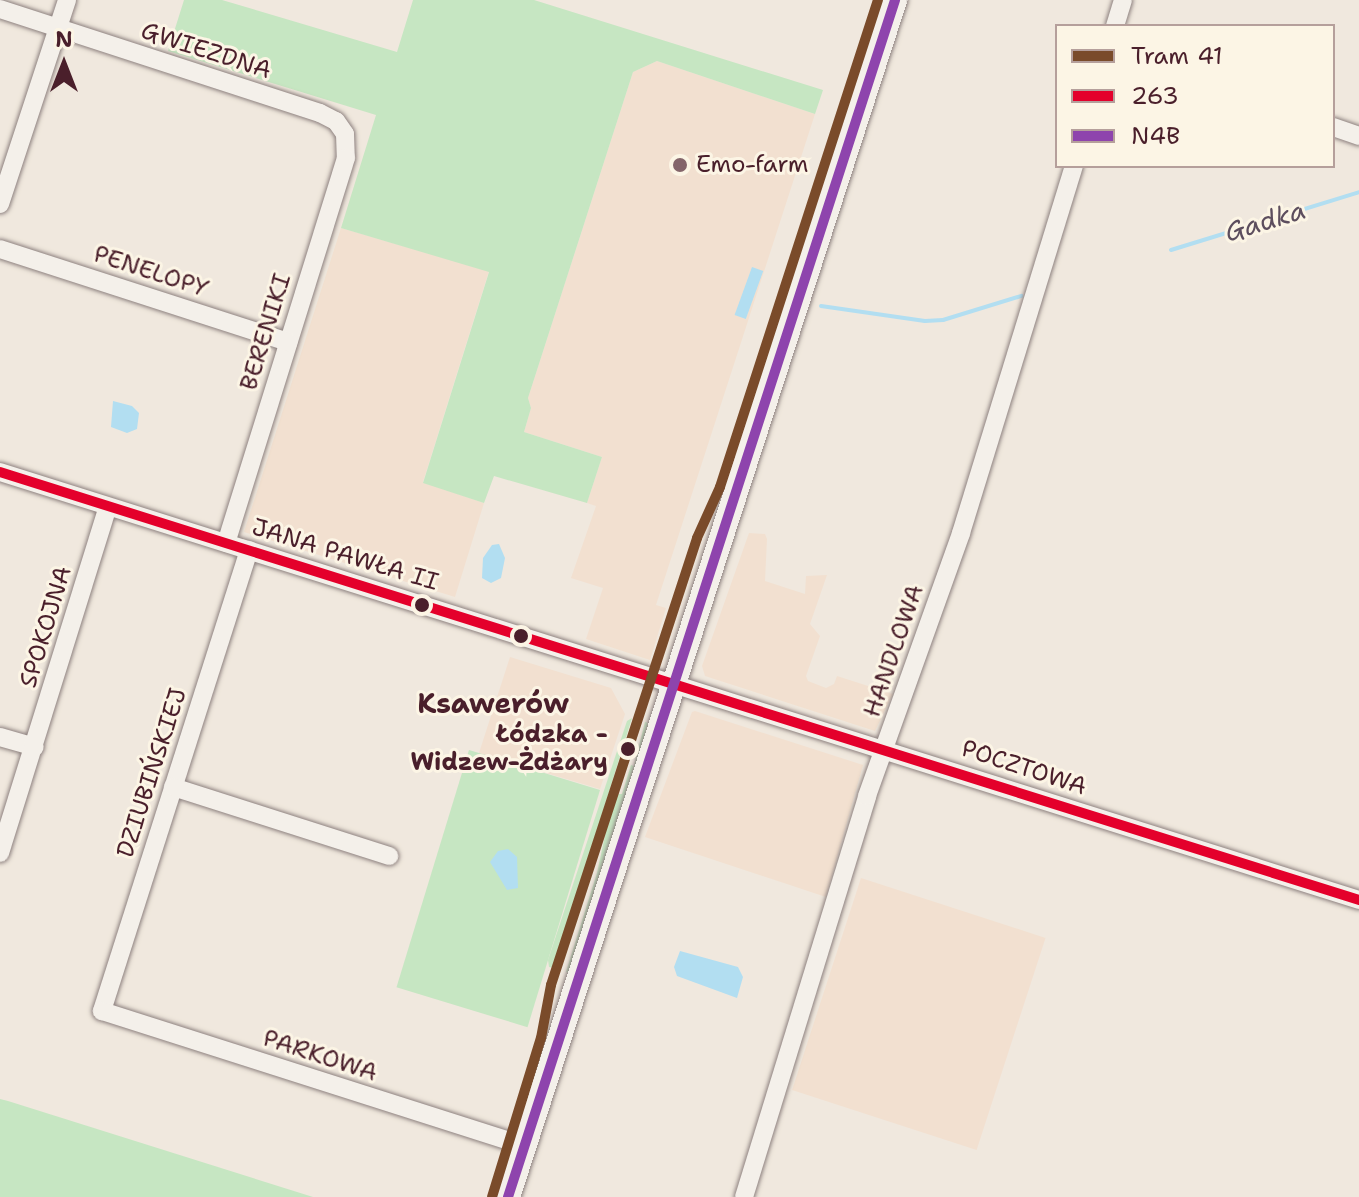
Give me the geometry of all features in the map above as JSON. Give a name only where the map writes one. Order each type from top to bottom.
[{"type":"main road","points":[[508,1197],[895,0]]},
{"type":"street","points":[[0,204],[67,0]]},
{"type":"street","points":[[1116,24],[1123,0]]},
{"type":"street","name":"GWIEZDNA","points":[[0,9],[320,113],[336,121],[345,134]]},
{"type":"street","points":[[1335,128],[1359,136]]},
{"type":"street","name":"BERENIKI","points":[[226,543],[346,158],[345,134]]},
{"type":"street","name":"HANDLOWA","points":[[744,1197],[884,749],[965,519],[1073,168]]},
{"type":"street","name":"PENELOPY","points":[[0,249],[288,342]]},
{"type":"street","name":"JANA PAWŁA II","points":[[0,472],[675,684]]},
{"type":"street","name":"SPOKOJNA","points":[[0,853],[108,507]]},
{"type":"street","name":"DZIUBIŃSKIEJ","points":[[102,1011],[249,550]]},
{"type":"street","name":"POCZTOWA","points":[[675,684],[1359,900]]},
{"type":"street","points":[[0,737],[35,747]]},
{"type":"street","points":[[173,787],[389,856]]},
{"type":"street","name":"PARKOWA","points":[[102,1011],[524,1146]]},
{"type":"shaded area","name":"Emo-farm","points":[[657,61],[815,114],[656,605],[666,608],[650,660],[586,639],[603,588],[571,578],[596,506],[587,503],[602,457],[524,432],[531,408],[528,398],[633,72]]},
{"type":"shaded area","points":[[341,228],[489,271],[423,482],[484,503],[455,597],[244,532]]},
{"type":"shaded area","points":[[749,533],[765,534],[767,539],[765,581],[805,594],[806,576],[827,575],[810,624],[820,636],[806,676],[808,681],[826,688],[834,684],[837,676],[893,694],[875,731],[705,676],[702,666]]},
{"type":"shaded area","points":[[510,657],[611,688],[625,714],[600,789],[479,753]]},
{"type":"shaded area","points":[[692,712],[863,765],[826,897],[645,837]]},
{"type":"shaded area","points":[[861,878],[1046,938],[977,1150],[792,1090]]},
{"type":"green space","points":[[184,0],[222,0],[397,52],[413,0],[534,0],[823,90],[815,114],[657,61],[633,72],[528,398],[531,408],[524,432],[602,457],[587,503],[494,476],[484,503],[423,483],[489,272],[341,228],[376,115],[168,51]]},
{"type":"green space","points":[[632,718],[554,968],[549,967],[548,960],[627,721]]},
{"type":"green space","points":[[645,722],[651,724],[570,973],[566,972],[597,873],[607,826],[631,765],[634,766]]},
{"type":"green space","points":[[469,750],[600,790],[528,1027],[396,987]]},
{"type":"green space","points":[[0,1099],[8,1101],[313,1197],[0,1197]]},
{"type":"water","points":[[752,267],[763,271],[746,319],[735,315]]},
{"type":"water","points":[[113,401],[132,406],[139,413],[137,429],[127,433],[111,427]]},
{"type":"water","points":[[499,544],[505,558],[501,578],[491,583],[482,578],[483,558],[492,545]]},
{"type":"water","points":[[508,849],[517,857],[518,888],[507,890],[490,862],[498,851]]},
{"type":"water","points":[[680,951],[738,967],[743,977],[737,998],[677,976],[674,967]]},
{"type":"waterway","name":"Gadka","points":[[1171,250],[1359,192]]},
{"type":"waterway","name":"Gadka","points":[[821,306],[925,321],[943,320],[1021,296]]},
{"type":"tram line","name":"41","points":[[492,1197],[541,1038],[551,985],[697,538],[720,487],[878,0]]},
{"type":"transit line","name":"N4B","points":[[508,1197],[895,0]]},
{"type":"transit line","name":"263","points":[[0,472],[1359,900]]},
{"type":"place","name":"Emo-farm","points":[[680,165]]},
{"type":"place","name":"Łódzka - Widzew-Żdżary","points":[[628,749]]},
{"type":"district","name":"Ksawerów","points":[[493,703]]}]
